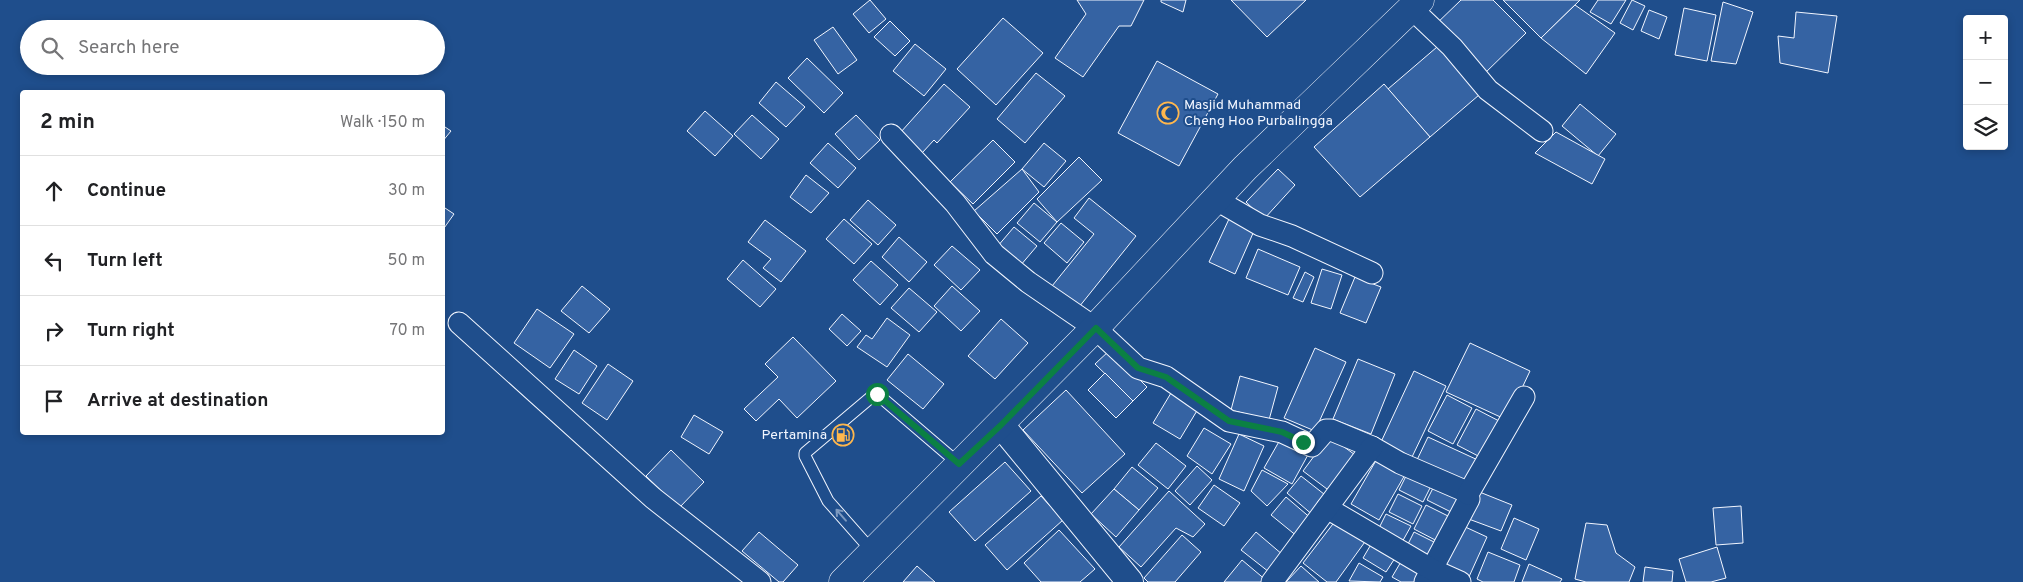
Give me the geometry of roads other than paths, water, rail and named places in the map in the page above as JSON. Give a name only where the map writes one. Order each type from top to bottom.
[{"type":"main road","points":[[843,582],[1096,328],[1215,199],[1416,4]]},
{"type":"street","points":[[1416,4],[1488,90],[1542,131]]},
{"type":"street","points":[[891,135],[955,203],[994,254],[1028,282],[1096,328],[1138,368],[1166,377],[1229,421],[1282,432],[1312,446],[1326,430],[1372,447],[1400,463],[1468,494]]},
{"type":"street","points":[[1215,199],[1260,225],[1292,236],[1372,273]]},
{"type":"street","points":[[459,323],[653,498],[760,582]]},
{"type":"street","points":[[1428,576],[1469,499],[1468,494],[1524,397]]},
{"type":"street","points":[[1001,425],[1130,582]]},
{"type":"street","points":[[1272,582],[1372,447]]},
{"type":"street","points":[[1328,508],[1428,576],[1460,582]]},
{"type":"lane","points":[[872,552],[828,501],[804,456],[805,453],[876,393],[959,464]]},
{"type":"place","name":"Masjid Muhammad Cheng Hoo Purbalingga","points":[[1168,113]]},
{"type":"place","name":"Pertamina","points":[[843,435]]}]
